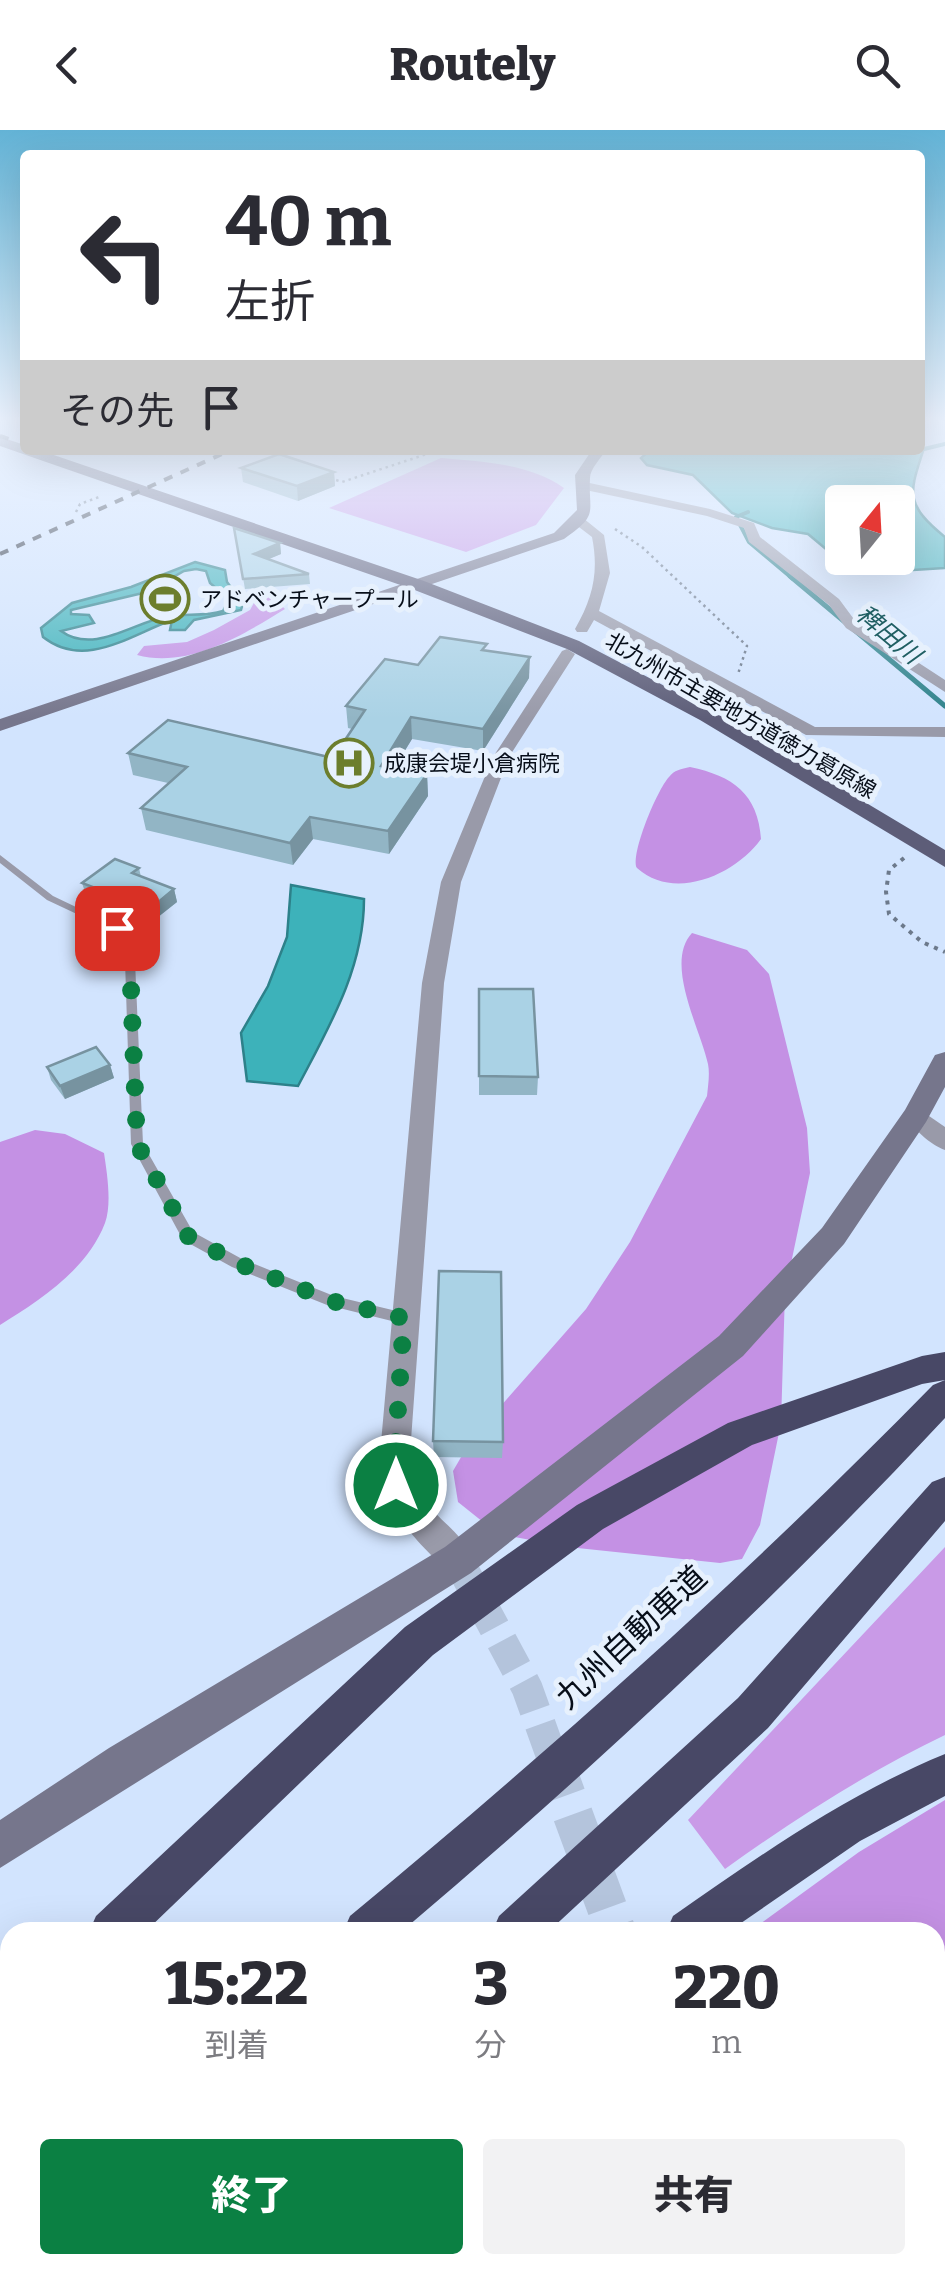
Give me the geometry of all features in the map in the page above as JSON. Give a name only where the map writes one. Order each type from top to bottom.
[{"type":"highway","points":[[123,1922],[419,1641],[590,1517],[740,1434],[922,1370],[945,1366]]},
{"type":"highway","name":"九州自動車道","points":[[378,1922],[520,1803],[712,1626],[813,1532],[945,1395]]},
{"type":"highway","points":[[526,1922],[753,1714],[945,1494]]},
{"type":"highway","points":[[704,1922],[824,1839],[907,1789],[945,1774]]},
{"type":"main road","name":"北九州市主要地方道徳力葛原線","points":[[241,519],[610,662],[925,836]]},
{"type":"main road","name":"北九州市主要地方道徳力葛原線","points":[[251,519],[438,578],[537,614],[628,655],[789,742],[925,836],[945,860]]},
{"type":"street","points":[[730,519],[750,526],[754,539],[834,602],[851,624],[945,687]]},
{"type":"street","points":[[0,725],[532,546],[559,536],[579,521],[598,535],[606,565],[592,612],[582,629]]},
{"type":"street","points":[[592,612],[812,732],[945,732]]},
{"type":"street","points":[[458,1560],[424,1525],[396,1485],[404,1318],[433,982],[451,882],[501,757],[567,654]]},
{"type":"street","points":[[0,1846],[140,1753],[458,1560],[731,1346],[833,1236],[916,1115],[945,1061]]},
{"type":"street","points":[[916,1115],[945,1141]]},
{"type":"lane","points":[[0,858],[50,898],[117,928],[124,938],[130,961],[137,1144],[188,1236],[237,1263],[332,1301],[404,1318]]},
{"type":"path","points":[[579,521],[600,522],[624,533],[652,553],[664,570],[729,624],[747,646],[748,654],[732,686]]},
{"type":"path","points":[[925,836],[889,870],[886,892],[890,914],[922,942],[945,952]]},
{"type":"shaded area","points":[[363,519],[541,519],[536,525],[466,552]]},
{"type":"shaded area","points":[[748,519],[825,519],[825,548],[808,534]]},
{"type":"shaded area","points":[[915,519],[926,519],[945,537],[945,568],[915,570]]},
{"type":"shaded area","points":[[195,562],[225,570],[227,582],[243,603],[241,610],[194,620],[185,630],[170,630],[172,620],[124,641],[91,650],[59,646],[43,637],[41,628],[72,603],[131,587]],"holes":[[[184,571],[206,571],[210,583],[229,599],[223,611],[168,616],[87,640],[61,631],[94,623],[89,615],[71,614],[71,610],[147,592]]]},
{"type":"shaded area","points":[[259,594],[275,599],[285,609],[233,639],[195,653],[156,658],[137,655],[144,646],[187,642],[214,630],[250,610]]},
{"type":"shaded area","points":[[690,767],[731,782],[749,799],[761,839],[721,873],[686,883],[669,883],[637,868],[637,850],[664,784],[673,773]]},
{"type":"shaded area","points":[[291,885],[364,899],[358,949],[343,996],[298,1086],[247,1081],[241,1033],[268,986],[287,937]]},
{"type":"shaded area","points":[[692,933],[747,950],[769,974],[807,1128],[810,1173],[785,1292],[781,1423],[760,1525],[742,1559],[720,1563],[568,1547],[498,1534],[458,1502],[453,1471],[471,1440],[586,1309],[630,1242],[707,1096],[708,1064],[683,978],[684,946]]},
{"type":"shaded area","points":[[35,1130],[65,1134],[104,1153],[107,1215],[97,1240],[74,1269],[46,1294],[0,1325],[0,1142]]},
{"type":"shaded area","points":[[945,1547],[945,1735],[832,1797],[725,1869],[688,1820]]},
{"type":"shaded area","points":[[945,1800],[945,1922],[763,1922],[859,1852]]},
{"type":"building","points":[[234,528],[280,543],[254,554],[309,574],[243,579]]},
{"type":"building","points":[[440,637],[487,644],[482,650],[530,657],[483,729],[411,717],[381,766],[427,774],[388,831],[310,817],[290,843],[141,808],[187,767],[128,753],[168,720],[333,758],[365,710],[346,706],[385,659],[418,665]]},
{"type":"building","points":[[115,859],[139,868],[132,873],[174,889],[150,909],[82,883]]},
{"type":"building","points":[[479,989],[533,989],[538,1077],[479,1076]]},
{"type":"building","points":[[96,1047],[110,1065],[60,1086],[47,1067]]},
{"type":"building","points":[[439,1271],[501,1272],[503,1442],[433,1441]]},
{"type":"waterway","name":"稗田川","points":[[737,519],[749,542],[793,579]]},
{"type":"waterway","name":"稗田川","points":[[790,576],[945,706]]},
{"type":"tunnel","points":[[458,1560],[527,1688],[553,1760]]},
{"type":"tunnel","points":[[552,1758],[612,1922]]},
{"type":"railway","points":[[0,554],[78,519]]},
{"type":"place","name":"アドベンチャープール","points":[[165,599]]},
{"type":"place","name":"成康会堤小倉病院","points":[[349,763]]},
{"type":"route","points":[[117,928],[130,961],[137,1144],[188,1236],[237,1263],[332,1301],[404,1318],[396,1485]]}]
